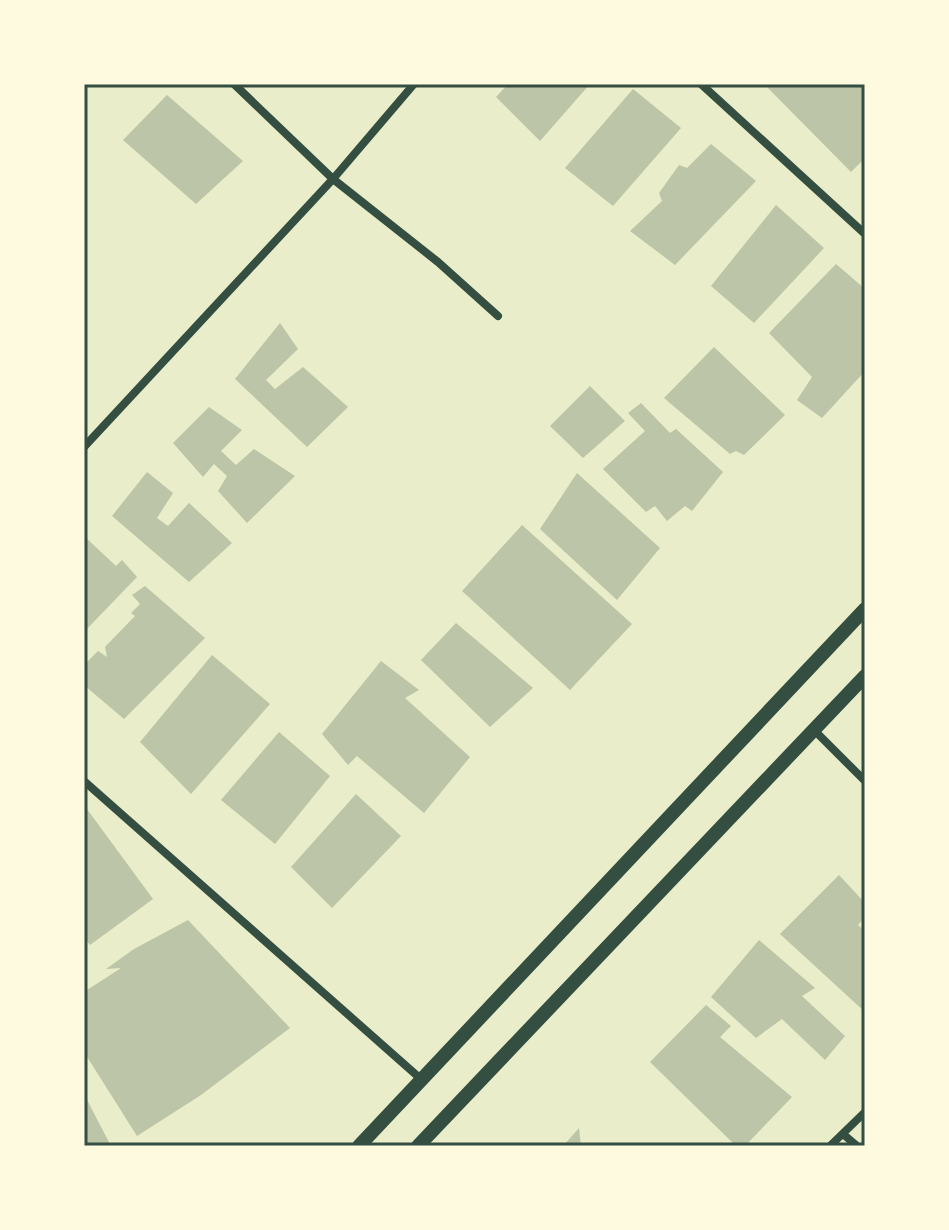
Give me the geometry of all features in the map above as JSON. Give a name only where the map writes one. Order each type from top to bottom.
[{"type":"street","points":[[234,84],[333,179],[438,262],[498,316]]},
{"type":"street","points":[[84,447],[333,179],[414,84]]},
{"type":"street","points":[[701,84],[865,234]]},
{"type":"street","points":[[359,1146],[865,609]]},
{"type":"street","points":[[418,1146],[865,676]]},
{"type":"street","points":[[814,730],[865,781]]},
{"type":"street","points":[[84,781],[422,1080]]},
{"type":"street","points":[[830,1146],[865,1112]]},
{"type":"street","points":[[843,1134],[857,1146]]},
{"type":"building","points":[[508,84],[590,84],[540,141],[496,97]]},
{"type":"building","points":[[764,84],[865,84],[865,158],[851,172]]},
{"type":"building","points":[[633,89],[681,128],[613,206],[565,168]]},
{"type":"building","points":[[167,95],[243,161],[196,204],[123,140]]},
{"type":"building","points":[[711,144],[756,181],[675,265],[630,231],[662,201],[659,193],[679,165],[687,168]]},
{"type":"building","points":[[776,205],[824,248],[754,323],[711,286]]},
{"type":"building","points":[[836,264],[865,289],[865,371],[822,418],[797,400],[812,377],[769,333]]},
{"type":"building","points":[[280,323],[298,349],[266,380],[275,389],[303,367],[348,407],[307,447],[235,379]]},
{"type":"building","points":[[714,347],[785,415],[744,455],[736,451],[730,454],[664,398]]},
{"type":"building","points":[[590,386],[625,421],[583,458],[550,426]]},
{"type":"building","points":[[641,403],[670,433],[676,429],[723,472],[692,511],[685,506],[667,521],[655,506],[646,512],[603,469],[645,431],[628,413]]},
{"type":"building","points":[[209,407],[242,430],[221,451],[236,465],[254,449],[295,476],[247,523],[218,491],[227,476],[214,464],[203,477],[173,443]]},
{"type":"building","points":[[147,472],[173,493],[157,518],[168,526],[189,503],[232,543],[189,582],[112,516]]},
{"type":"building","points":[[577,473],[660,548],[617,600],[540,529]]},
{"type":"building","points":[[522,525],[632,624],[570,690],[462,591]]},
{"type":"building","points":[[84,536],[116,566],[122,560],[137,577],[84,632]]},
{"type":"building","points":[[145,586],[205,638],[124,719],[84,685],[84,665],[98,651],[107,657],[105,647],[135,616],[131,613],[140,604],[132,595]]},
{"type":"building","points":[[456,623],[533,688],[490,727],[421,660]]},
{"type":"building","points":[[212,655],[270,704],[191,794],[140,742]]},
{"type":"building","points":[[381,661],[419,690],[405,698],[470,757],[424,813],[357,756],[348,765],[322,734]]},
{"type":"building","points":[[279,732],[330,776],[275,844],[221,800]]},
{"type":"building","points":[[356,794],[401,836],[332,908],[291,867]]},
{"type":"building","points":[[84,805],[153,899],[90,945],[84,937]]},
{"type":"building","points":[[839,875],[865,903],[865,917],[858,925],[865,931],[865,1012],[780,934]]},
{"type":"building","points":[[188,920],[290,1028],[201,1095],[137,1136],[84,1052],[84,992],[121,968],[106,969],[134,949]]},
{"type":"building","points":[[759,940],[815,988],[802,996],[845,1036],[825,1060],[782,1019],[756,1038],[711,997]]},
{"type":"building","points":[[706,1005],[731,1026],[720,1037],[792,1097],[745,1146],[736,1146],[650,1062]]},
{"type":"building","points":[[84,1094],[111,1146],[84,1146]]},
{"type":"building","points":[[579,1128],[581,1146],[563,1146]]}]
